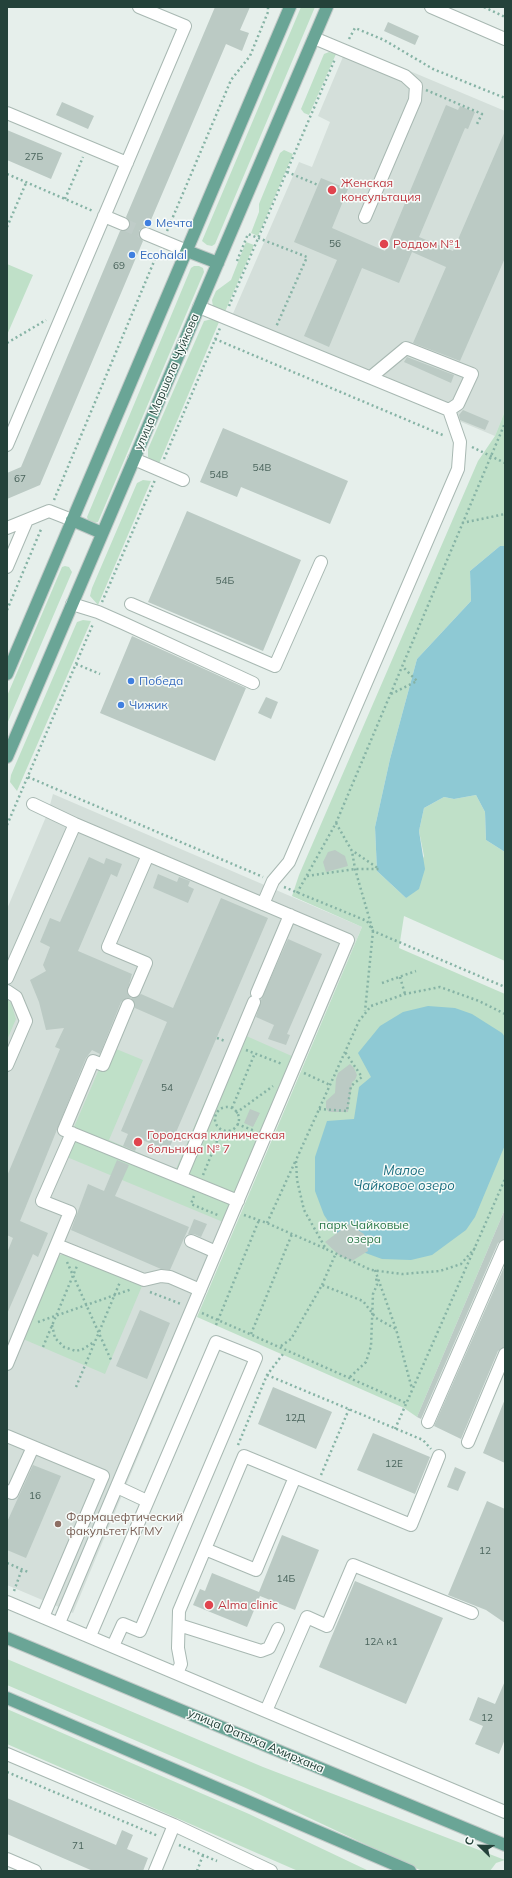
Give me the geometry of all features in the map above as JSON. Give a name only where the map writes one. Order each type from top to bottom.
[{"type":"main road","points":[[7,674],[290,7]]},
{"type":"main road","name":"улица Маршала Чуйкова","points":[[7,757],[327,7]]},
{"type":"main road","points":[[187,251],[218,263]]},
{"type":"main road","points":[[72,520],[102,533]]},
{"type":"main road","name":"улица Фатыха Амирхана","points":[[7,1638],[505,1845]]},
{"type":"main road","points":[[7,1698],[410,1871]]},
{"type":"street","points":[[7,445],[185,26],[139,7]]},
{"type":"street","points":[[431,7],[505,39]]},
{"type":"street","points":[[314,38],[405,76],[416,86],[415,100],[365,217]]},
{"type":"street","points":[[7,113],[127,163]]},
{"type":"street","points":[[104,216],[123,224]]},
{"type":"street","points":[[146,234],[187,251]]},
{"type":"street","points":[[199,307],[449,410],[460,442],[458,469],[289,862],[273,881],[263,904]]},
{"type":"street","points":[[371,377],[406,348],[472,374],[458,404],[449,410]]},
{"type":"street","points":[[134,459],[183,480]]},
{"type":"street","points":[[7,528],[49,511],[72,520]]},
{"type":"street","points":[[7,567],[27,520]]},
{"type":"street","points":[[131,604],[275,666],[321,562]]},
{"type":"street","points":[[72,604],[98,612],[253,683]]},
{"type":"street","points":[[33,804],[75,824],[348,940],[59,1623]]},
{"type":"street","points":[[7,978],[75,824]]},
{"type":"street","points":[[134,992],[146,963],[108,947],[148,855]]},
{"type":"street","points":[[181,1177],[290,915]]},
{"type":"street","points":[[7,991],[16,998],[26,1021],[7,1065]]},
{"type":"street","points":[[128,1005],[103,1065],[93,1061],[64,1130],[238,1201]]},
{"type":"street","points":[[7,1364],[70,1212],[42,1200],[72,1133]]},
{"type":"street","points":[[191,1241],[216,1252]]},
{"type":"street","points":[[428,1422],[505,1246]]},
{"type":"street","points":[[55,1248],[144,1280],[161,1276],[170,1277],[200,1290]]},
{"type":"street","points":[[90,1636],[216,1342],[256,1358],[140,1631],[123,1624],[113,1646]]},
{"type":"street","points":[[468,1442],[505,1354]]},
{"type":"street","points":[[7,1436],[103,1476],[43,1617]]},
{"type":"street","points":[[7,1491],[12,1493],[33,1447]]},
{"type":"street","points":[[177,1673],[181,1664],[178,1648],[179,1610],[244,1456],[411,1525],[439,1456]]},
{"type":"street","points":[[205,1549],[256,1570],[295,1477]]},
{"type":"street","points":[[117,1487],[147,1501]]},
{"type":"street","points":[[266,1711],[307,1617],[327,1626],[354,1565],[472,1613]]},
{"type":"street","points":[[10,1598],[43,1617],[505,1812]]},
{"type":"street","points":[[179,1625],[261,1651],[269,1648],[278,1629]]},
{"type":"street","points":[[7,1754],[174,1825],[271,1871]]},
{"type":"street","points":[[155,1871],[174,1825]]},
{"type":"street","points":[[7,1859],[35,1871]]},
{"type":"path","points":[[7,610],[231,80],[250,56],[268,12],[268,7]]},
{"type":"path","points":[[484,7],[505,17]]},
{"type":"path","points":[[7,825],[340,48],[346,44],[355,28],[384,40],[433,69],[505,98]]},
{"type":"path","points":[[416,86],[436,93],[482,114],[477,124]]},
{"type":"path","points":[[65,199],[87,146]]},
{"type":"path","points":[[287,172],[318,185]]},
{"type":"path","points":[[7,174],[104,216]]},
{"type":"path","points":[[7,227],[26,183]]},
{"type":"path","points":[[237,261],[248,234],[307,257],[272,336]]},
{"type":"path","points":[[7,343],[65,309]]},
{"type":"path","points":[[216,339],[491,455],[505,463]]},
{"type":"path","points":[[297,893],[336,823],[505,423]]},
{"type":"path","points":[[462,523],[505,514]]},
{"type":"path","points":[[76,664],[100,674]]},
{"type":"path","points":[[390,694],[417,681],[402,666]]},
{"type":"path","points":[[336,823],[352,851],[355,869],[373,931],[365,1011]]},
{"type":"path","points":[[306,876],[355,869],[379,869],[352,851]]},
{"type":"path","points":[[382,983],[416,971]]},
{"type":"path","points":[[400,977],[405,994]]},
{"type":"path","points":[[267,1223],[359,1021],[365,1011],[371,1006],[405,994],[440,987],[479,1001],[505,1014]]},
{"type":"path","points":[[217,1038],[330,1084]]},
{"type":"path","points":[[319,1109],[346,1111],[351,1086],[362,1077],[345,1052]]},
{"type":"path","points":[[232,1108],[255,1054]]},
{"type":"path","points":[[236,1112],[279,1082]]},
{"type":"path","points":[[223,1108],[232,1108],[236,1112],[238,1118],[237,1124],[233,1129],[222,1130],[216,1122],[216,1114],[223,1108]]},
{"type":"path","points":[[237,1124],[257,1132]]},
{"type":"path","points":[[222,1130],[191,1204],[230,1220],[239,1214],[259,1220],[375,1270],[402,1274],[440,1271],[461,1264],[475,1248]]},
{"type":"path","points":[[296,1160],[297,1180],[304,1210],[326,1249]]},
{"type":"path","points":[[395,1429],[505,1179]]},
{"type":"path","points":[[216,1325],[259,1220]]},
{"type":"path","points":[[251,1334],[292,1234]]},
{"type":"path","points":[[55,1248],[64,1256],[111,1360]]},
{"type":"path","points":[[280,1346],[291,1339],[322,1286],[336,1253]]},
{"type":"path","points":[[42,1347],[78,1262]]},
{"type":"path","points":[[350,1378],[366,1362],[371,1346],[373,1294],[377,1285],[375,1270]]},
{"type":"path","points":[[375,1270],[396,1329],[412,1390]]},
{"type":"path","points":[[76,1387],[121,1279],[127,1282]]},
{"type":"path","points":[[23,1327],[138,1286]]},
{"type":"path","points":[[322,1286],[363,1301],[376,1318],[396,1329]]},
{"type":"path","points":[[148,1291],[280,1346],[406,1403]]},
{"type":"path","points":[[52,1325],[55,1338],[64,1347],[76,1350],[83,1349],[94,1342]]},
{"type":"path","points":[[244,1456],[235,1452],[267,1375],[283,1354]]},
{"type":"path","points":[[267,1375],[423,1440],[439,1456]]},
{"type":"path","points":[[317,1486],[348,1409]]},
{"type":"path","points":[[7,1563],[28,1572]]},
{"type":"path","points":[[10,1598],[22,1569]]},
{"type":"path","points":[[7,1772],[222,1863]]},
{"type":"path","points":[[197,1871],[203,1855]]},
{"type":"shaded area","name":"Роддом №1","points":[[348,45],[505,111],[505,411],[495,436],[228,325],[299,162],[312,167],[330,122],[318,116]]},
{"type":"shaded area","name":"Городская клиническая больница № 7","points":[[53,794],[362,927],[239,1214],[73,1613],[7,1585],[7,909],[48,812]]},
{"type":"green space","points":[[301,7],[315,7],[215,244],[212,246],[207,245],[202,241]]},
{"type":"green space","points":[[329,52],[336,54],[309,115],[304,113],[301,109],[324,54]]},
{"type":"green space","points":[[284,150],[293,154],[258,236],[251,233],[259,212],[259,204],[280,153]]},
{"type":"green space","points":[[246,242],[254,245],[224,314],[213,307],[212,300],[216,291],[231,280]]},
{"type":"green space","points":[[7,264],[33,275],[7,335]]},
{"type":"green space","points":[[194,266],[203,268],[204,272],[98,522],[94,523],[88,520],[87,517],[191,268]]},
{"type":"green space","points":[[212,319],[219,322],[158,466],[148,457],[148,449],[204,321]]},
{"type":"green space","name":"парк Чайковые озера","points":[[505,411],[505,546],[500,546],[470,571],[471,601],[417,659],[390,759],[375,827],[377,871],[406,898],[424,856],[419,831],[424,808],[444,797],[454,799],[476,795],[485,812],[486,840],[505,852],[505,961],[404,916],[399,948],[505,994],[505,1209],[417,1417],[404,1408],[197,1317],[362,927],[292,896],[299,875],[478,461],[495,436]]},
{"type":"green space","points":[[143,480],[151,481],[98,605],[90,596],[92,588],[137,483]]},
{"type":"green space","points":[[62,567],[69,567],[72,572],[7,724],[7,696]]},
{"type":"green space","points":[[83,620],[91,621],[17,791],[10,782],[11,775],[77,622]]},
{"type":"green space","points":[[7,999],[11,1003],[16,1019],[7,1040]]},
{"type":"green space","points":[[235,1031],[294,1057],[223,1222],[62,1155],[109,1046],[143,1060],[109,1140],[176,1169]]},
{"type":"green space","points":[[67,1253],[142,1286],[105,1374],[23,1339],[58,1256]]},
{"type":"green space","points":[[7,1659],[263,1767],[505,1860],[496,1863],[490,1871],[422,1871],[248,1789],[7,1685]]},
{"type":"green space","points":[[7,1709],[249,1814],[369,1871],[298,1871],[7,1744]]},
{"type":"water","points":[[500,546],[505,546],[505,852],[486,840],[485,812],[476,795],[454,799],[444,797],[424,808],[419,831],[425,869],[419,889],[406,898],[377,871],[375,827],[390,759],[417,659],[471,601],[470,571]]},
{"type":"water","name":"Малое Чайковое озеро","points":[[428,1006],[455,1008],[472,1014],[502,1033],[505,1037],[505,1145],[475,1217],[466,1230],[432,1255],[411,1260],[382,1259],[360,1251],[347,1243],[332,1227],[324,1215],[315,1191],[315,1157],[327,1121],[354,1119],[359,1087],[371,1077],[358,1053],[380,1026],[403,1012]]},
{"type":"building","points":[[215,7],[250,7],[240,30],[249,33],[242,51],[226,44],[148,227],[142,228],[139,231],[139,235],[143,241],[40,485],[7,499],[7,473],[21,467],[120,231],[127,230],[130,227],[130,223],[126,217]]},
{"type":"building","points":[[388,22],[419,36],[415,45],[384,31]]},
{"type":"building","points":[[62,102],[94,116],[88,129],[56,115]]},
{"type":"building","points":[[446,105],[458,110],[460,106],[475,112],[468,129],[465,128],[419,237],[453,251],[505,131],[505,258],[460,361],[413,343],[446,267],[412,252],[399,283],[362,268],[329,347],[304,336],[337,260],[294,242],[321,178],[348,189],[332,228],[385,251]]},
{"type":"building","points":[[7,130],[62,153],[51,179],[7,160]]},
{"type":"building","points":[[407,357],[454,375],[451,383],[404,362]]},
{"type":"building","points":[[463,410],[489,421],[485,430],[460,420],[459,415]]},
{"type":"building","points":[[223,428],[348,481],[330,524],[241,487],[237,497],[200,482]]},
{"type":"building","points":[[187,511],[301,560],[263,651],[148,602]]},
{"type":"building","points":[[132,636],[246,688],[215,761],[100,713]]},
{"type":"building","points":[[266,697],[278,702],[271,719],[258,713]]},
{"type":"building","points":[[335,850],[345,856],[348,866],[326,872],[323,862],[328,852]]},
{"type":"building","points":[[89,857],[104,864],[106,858],[122,864],[117,877],[111,874],[78,951],[132,974],[127,992],[131,998],[127,998],[121,1002],[100,1054],[92,1050],[86,1058],[20,1221],[48,1233],[38,1257],[33,1254],[7,1314],[7,1253],[13,1238],[7,1235],[7,1176],[60,1049],[55,1047],[64,1028],[46,1030],[39,1002],[30,980],[46,971],[43,965],[50,947],[40,942],[50,918],[60,922]]},
{"type":"building","points":[[158,874],[177,882],[179,877],[190,881],[188,886],[194,889],[188,903],[153,888]]},
{"type":"building","points":[[221,898],[268,918],[168,1151],[140,1139],[135,1151],[123,1146],[128,1134],[121,1131],[167,1022],[135,1008],[135,1004],[131,998],[135,998],[141,994],[173,1008]]},
{"type":"building","points":[[288,939],[322,954],[287,1034],[290,1035],[286,1045],[268,1039],[274,1025],[256,1017],[261,1000]]},
{"type":"building","points":[[350,1064],[354,1068],[357,1075],[355,1080],[352,1082],[348,1112],[329,1112],[326,1108],[326,1101],[335,1093],[338,1073]]},
{"type":"building","points":[[250,1109],[260,1113],[253,1127],[244,1123]]},
{"type":"building","points":[[117,1160],[129,1165],[115,1196],[189,1227],[170,1270],[161,1269],[71,1230],[88,1184],[104,1191]]},
{"type":"building","points":[[505,1209],[505,1239],[498,1243],[421,1419],[417,1417]]},
{"type":"building","points":[[194,1219],[207,1224],[201,1237],[194,1234],[188,1234]]},
{"type":"building","points":[[349,1224],[364,1234],[368,1251],[352,1261],[340,1256],[325,1242]]},
{"type":"building","points":[[505,1265],[505,1347],[498,1351],[461,1439],[434,1426]]},
{"type":"building","points":[[140,1310],[170,1323],[147,1379],[116,1366]]},
{"type":"building","points":[[273,1387],[332,1412],[316,1449],[258,1424]]},
{"type":"building","points":[[505,1399],[505,1463],[483,1453]]},
{"type":"building","points":[[373,1433],[430,1457],[415,1494],[357,1470]]},
{"type":"building","points":[[33,1465],[61,1476],[26,1558],[7,1550],[7,1522]]},
{"type":"building","points":[[455,1467],[466,1472],[458,1491],[447,1487]]},
{"type":"building","points":[[487,1501],[505,1509],[505,1623],[486,1610],[448,1595]]},
{"type":"building","points":[[282,1535],[319,1550],[295,1610],[260,1596],[247,1627],[193,1605],[200,1589],[205,1591],[212,1573],[259,1592]]},
{"type":"building","points":[[355,1581],[443,1618],[406,1704],[319,1667]]},
{"type":"building","points":[[505,1681],[505,1739],[499,1754],[475,1744],[483,1726],[469,1720],[478,1697],[495,1704]]},
{"type":"building","points":[[7,1798],[116,1845],[122,1830],[133,1835],[127,1849],[148,1858],[143,1871],[93,1871],[7,1834]]},
{"type":"tunnel","points":[[123,224],[146,234]]},
{"type":"place","name":"Женская консультация","points":[[332,190]]},
{"type":"place","name":"Мечта","points":[[148,223]]},
{"type":"place","name":"Роддом №1","points":[[384,244]]},
{"type":"place","name":"Ecohalal","points":[[132,255]]},
{"type":"place","name":"Победа","points":[[131,681]]},
{"type":"place","name":"Чижик","points":[[121,705]]},
{"type":"place","name":"Городская клиническая больница № 7","points":[[138,1142]]},
{"type":"place","name":"Фармацефтический факультет КГМУ","points":[[58,1524]]},
{"type":"place","name":"Alma clinic","points":[[209,1605]]}]
